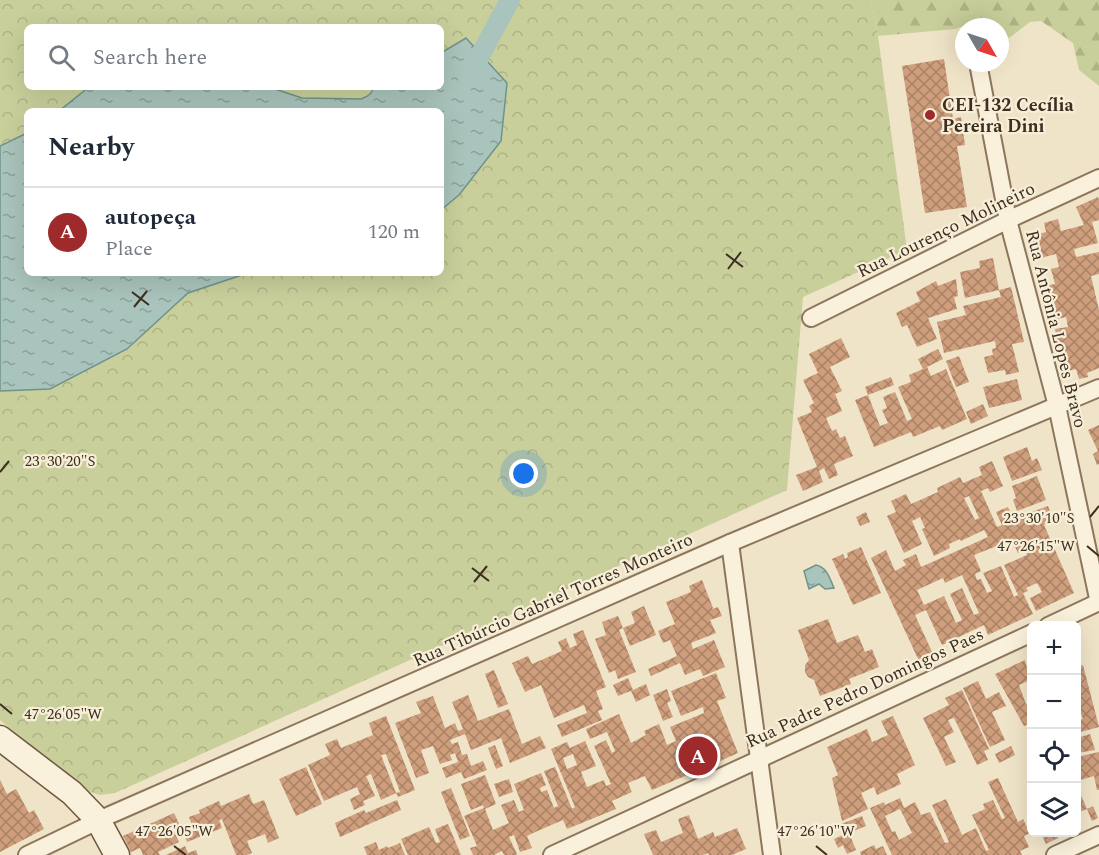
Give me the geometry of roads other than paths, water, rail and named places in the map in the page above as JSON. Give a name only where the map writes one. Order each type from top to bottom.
[{"type":"main road","points":[[0,738],[72,793],[98,820],[117,855]]},
{"type":"street","name":"Rua Antônia Lopes Bravo","points":[[980,72],[1008,220],[1057,406],[1099,603]]},
{"type":"street","name":"Rua Lourenço Molineiro","points":[[811,318],[1008,220],[1099,178]]},
{"type":"street","name":"Rua Tibúrcio Gabriel Torres Monteiro","points":[[27,855],[98,820],[730,543],[1099,388]]},
{"type":"street","points":[[730,543],[772,855]]},
{"type":"street","points":[[1059,621],[1099,603]]},
{"type":"street","name":"Rua Padre Pedro Domingos Paes","points":[[552,855],[1027,635]]},
{"type":"street","points":[[1055,855],[1099,835]]},
{"type":"water","points":[[466,38],[507,83],[501,141],[459,195],[444,208],[444,108],[63,108],[85,90],[278,90],[302,98],[361,99],[372,90],[444,90],[444,51]]},
{"type":"water","points":[[24,134],[24,276],[239,276],[188,293],[127,349],[50,389],[0,391],[0,146]]},
{"type":"water","points":[[816,565],[825,571],[834,588],[825,589],[819,584],[809,589],[804,571]]},
{"type":"waterway","points":[[468,78],[510,0]]},
{"type":"place","name":"CEI-132 Cecília Pereira Dini","points":[[930,115]]},
{"type":"place","name":"autopeça","points":[[698,756]]}]
